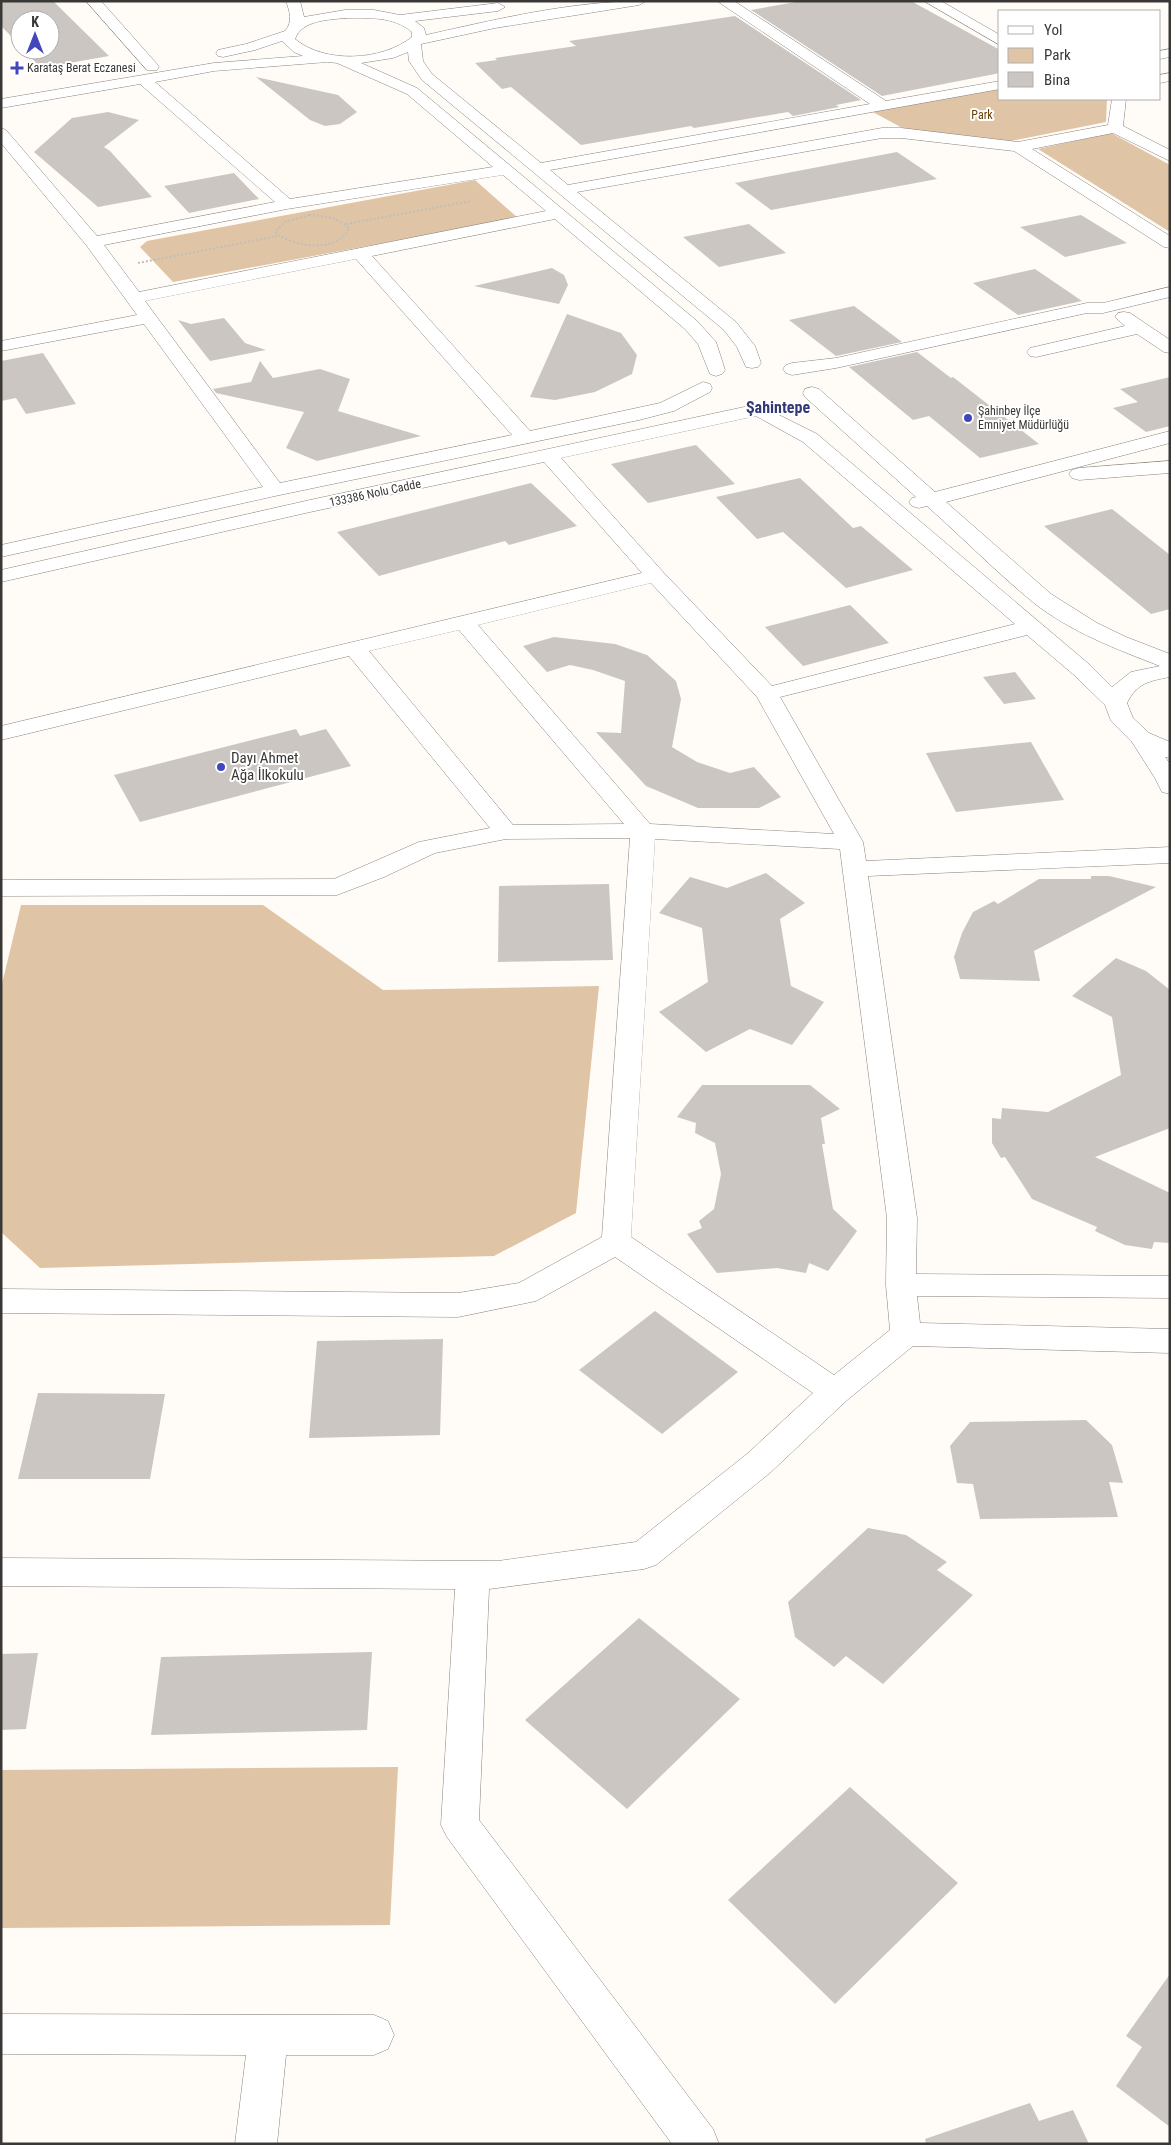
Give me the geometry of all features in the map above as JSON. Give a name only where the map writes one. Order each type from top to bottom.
[{"type":"street","points":[[93,1],[148,74],[287,204]]},
{"type":"street","points":[[293,1],[297,14],[288,40],[293,47],[303,52],[334,58],[412,91],[700,334],[708,342],[716,370]]},
{"type":"street","points":[[1,92],[214,67],[382,56],[401,51],[420,38],[419,31],[412,24],[384,15],[352,1]]},
{"type":"street","points":[[415,43],[495,24],[639,1]]},
{"type":"street","points":[[724,1],[884,106]]},
{"type":"street","points":[[931,1],[998,40]]},
{"type":"street","points":[[400,19],[515,4]]},
{"type":"street","points":[[1,104],[148,74],[250,47],[325,17],[365,14],[384,15]]},
{"type":"street","points":[[415,43],[416,61],[427,77],[730,326],[746,346],[752,363]]},
{"type":"street","points":[[537,168],[998,85]]},
{"type":"street","points":[[1115,128],[1119,100]]},
{"type":"street","points":[[857,110],[901,133]]},
{"type":"street","points":[[564,190],[882,133],[901,133],[1018,147],[1115,128],[1170,156]]},
{"type":"street","points":[[1,133],[93,242],[275,490]]},
{"type":"street","points":[[1018,147],[1170,243]]},
{"type":"street","points":[[10,167],[27,164]]},
{"type":"street","points":[[93,242],[287,204],[504,170]]},
{"type":"street","points":[[135,298],[557,214]]},
{"type":"street","points":[[360,253],[525,437]]},
{"type":"street","points":[[1170,292],[1106,307],[1087,308],[836,364],[792,369],[766,363],[732,365],[716,370],[704,382],[703,388],[706,395],[713,401],[729,408],[756,412],[796,429],[810,438],[1082,670],[1116,703],[1122,722],[1141,738],[1170,751]]},
{"type":"street","points":[[1106,307],[1170,348]]},
{"type":"street","points":[[756,412],[802,396],[1097,314],[1106,307]]},
{"type":"street","points":[[1,346],[148,318]]},
{"type":"street","points":[[1036,352],[1139,328]]},
{"type":"street","points":[[792,369],[802,396],[932,500],[1042,599],[1089,628],[1118,642],[1170,662]]},
{"type":"street","name":"133386 Nolu Cadde","points":[[1,551],[275,490],[658,409],[688,398],[703,388]]},
{"type":"street","name":"133386 Nolu Cadde","points":[[1,576],[300,508],[756,412]]},
{"type":"street","points":[[891,509],[1010,480],[1170,437]]},
{"type":"street","points":[[548,456],[656,576],[767,694],[851,842],[902,1218],[901,1285],[906,1334]]},
{"type":"street","points":[[1010,480],[1170,467]]},
{"type":"street","points":[[1,733],[656,576]]},
{"type":"street","points":[[464,622],[643,831],[616,1242]]},
{"type":"street","points":[[767,694],[1031,626]]},
{"type":"street","points":[[354,648],[506,832]]},
{"type":"street","points":[[1116,703],[1123,688],[1139,677],[1170,670]]},
{"type":"street","points":[[1141,738],[1167,778],[1170,786]]},
{"type":"street","points":[[1,888],[337,887],[375,872],[428,847],[506,832],[643,831],[851,842]]},
{"type":"street","points":[[856,869],[1170,855]]},
{"type":"street","points":[[1,1301],[148,1304],[458,1305],[525,1293],[571,1269],[616,1242]]},
{"type":"street","points":[[616,1242],[835,1392]]},
{"type":"street","points":[[901,1285],[1170,1288]]},
{"type":"street","points":[[1,1572],[498,1575],[644,1555],[759,1463],[835,1392],[906,1334],[1170,1341]]},
{"type":"street","points":[[473,1575],[460,1824],[698,2144]]},
{"type":"street","points":[[1,2034],[374,2035]]},
{"type":"street","points":[[256,2144],[268,2035]]},
{"type":"path","points":[[378,189],[433,238]]},
{"type":"path","points":[[346,224],[473,201]]},
{"type":"path","points":[[309,215],[328,216],[342,220],[346,224],[349,228],[346,235],[333,242],[314,245],[296,244],[281,240],[275,232],[278,225],[291,218],[309,215]]},
{"type":"path","points":[[112,268],[278,236]]},
{"type":"green space","name":"Park","points":[[998,87],[998,100],[1107,100],[1106,122],[1011,141],[908,131],[871,111]]},
{"type":"green space","points":[[1111,133],[1170,165],[1170,232],[1038,149]]},
{"type":"green space","points":[[475,180],[518,218],[173,282],[140,247],[147,241]]},
{"type":"green space","points":[[21,905],[263,905],[383,990],[599,986],[576,1213],[494,1256],[40,1268],[1,1232],[1,988]]},
{"type":"green space","points":[[398,1767],[390,1925],[1,1928],[1,1770]]},
{"type":"building","points":[[1,1],[53,1],[109,56],[41,68],[33,60],[60,60],[60,10],[10,10],[10,35],[1,26]]},
{"type":"building","points":[[801,1],[911,1],[998,49],[998,73],[882,96],[751,10]]},
{"type":"building","points":[[735,16],[861,100],[836,105],[839,107],[793,116],[788,112],[581,145],[511,87],[502,89],[475,63],[497,60],[495,58],[576,46],[569,41]]},
{"type":"building","points":[[256,77],[338,95],[357,112],[340,124],[325,126],[310,120]]},
{"type":"building","points":[[108,112],[139,120],[104,147],[110,151],[152,197],[98,207],[34,152],[72,118]]},
{"type":"building","points":[[897,152],[937,179],[771,210],[735,183]]},
{"type":"building","points":[[234,173],[259,199],[189,213],[164,186]]},
{"type":"building","points":[[1081,215],[1127,243],[1065,257],[1020,227]]},
{"type":"building","points":[[749,224],[786,253],[719,267],[683,237]]},
{"type":"building","points":[[552,268],[564,275],[568,285],[559,304],[474,286]]},
{"type":"building","points":[[1035,269],[1082,301],[1018,315],[973,283]]},
{"type":"building","points":[[854,306],[902,342],[836,356],[789,320]]},
{"type":"building","points":[[567,314],[621,333],[637,355],[632,374],[595,392],[555,400],[530,397]]},
{"type":"building","points":[[224,318],[245,343],[266,350],[210,361],[178,320],[191,324]]},
{"type":"building","name":"Şahinbey İlçe Emniyet Müdürlüğü","points":[[917,352],[951,378],[953,377],[1039,444],[980,458],[929,416],[913,420],[849,367]]},
{"type":"building","points":[[43,353],[76,404],[26,414],[16,398],[1,401],[1,361]]},
{"type":"building","points":[[260,361],[273,378],[320,369],[350,379],[338,411],[421,436],[317,461],[286,448],[304,412],[216,393],[213,389],[251,382]]},
{"type":"building","points":[[1170,377],[1170,426],[1146,432],[1113,408],[1138,402],[1120,389]]},
{"type":"building","points":[[696,445],[735,484],[648,503],[611,464]]},
{"type":"building","points":[[800,478],[853,528],[861,526],[913,570],[846,588],[783,532],[757,539],[716,497]]},
{"type":"building","points":[[531,483],[577,526],[509,545],[505,541],[379,576],[337,532]]},
{"type":"building","points":[[1112,509],[1170,555],[1170,609],[1151,614],[1044,526]]},
{"type":"building","points":[[850,605],[889,643],[803,666],[765,627]]},
{"type":"building","points":[[554,637],[615,644],[647,655],[676,681],[681,699],[672,747],[697,762],[730,773],[754,767],[781,797],[759,808],[698,808],[646,786],[596,732],[621,733],[625,681],[593,670],[570,665],[547,672],[523,646]]},
{"type":"building","points":[[1015,672],[1036,699],[1004,704],[983,677]]},
{"type":"building","points":[[296,729],[300,736],[326,729],[351,766],[140,822],[114,775]]},
{"type":"building","points":[[1031,742],[1064,800],[956,812],[926,753]]},
{"type":"building","points":[[766,873],[805,903],[780,919],[791,986],[824,1002],[792,1045],[750,1029],[706,1052],[659,1012],[708,982],[702,928],[659,913],[690,877],[727,888]]},
{"type":"building","points":[[1091,876],[1109,876],[1156,887],[1034,951],[1040,981],[960,979],[954,957],[962,933],[973,912],[994,901],[998,904],[1039,879],[1091,879]]},
{"type":"building","points":[[609,884],[613,960],[498,962],[499,886]]},
{"type":"building","points":[[1116,958],[1146,971],[1170,990],[1170,1128],[1095,1157],[1170,1193],[1170,1243],[1154,1242],[1152,1249],[1125,1245],[1095,1231],[1097,1227],[1032,1199],[1005,1157],[1001,1158],[992,1143],[992,1118],[1001,1119],[1002,1108],[1048,1112],[1121,1075],[1112,1017],[1072,996]]},
{"type":"building","points":[[702,1085],[810,1085],[840,1109],[821,1118],[825,1144],[822,1144],[833,1209],[857,1231],[828,1271],[809,1263],[806,1273],[777,1268],[717,1273],[687,1234],[702,1228],[699,1221],[714,1209],[721,1174],[715,1143],[695,1133],[696,1123],[677,1117]]},
{"type":"building","points":[[655,1311],[738,1372],[662,1434],[579,1370]]},
{"type":"building","points":[[443,1339],[440,1435],[309,1438],[317,1341]]},
{"type":"building","points":[[38,1393],[165,1394],[150,1479],[18,1479]]},
{"type":"building","points":[[1086,1420],[1112,1445],[1123,1483],[1109,1482],[1118,1517],[980,1519],[973,1484],[957,1483],[950,1446],[970,1422]]},
{"type":"building","points":[[868,1528],[906,1535],[947,1562],[937,1570],[973,1595],[883,1684],[846,1656],[834,1667],[795,1637],[788,1602]]},
{"type":"building","points":[[639,1618],[740,1699],[627,1809],[525,1720]]},
{"type":"building","points":[[372,1652],[367,1730],[151,1735],[161,1657]]},
{"type":"building","points":[[38,1653],[26,1729],[1,1730],[1,1654]]},
{"type":"building","points":[[850,1787],[958,1883],[835,2004],[728,1900]]},
{"type":"building","points":[[1170,1974],[1170,2127],[1116,2086],[1142,2047],[1126,2036]]},
{"type":"building","points":[[1030,2103],[1039,2121],[1073,2110],[1089,2144],[926,2144],[925,2139]]},
{"type":"place","name":"Karataş Berat Eczanesi","points":[[17,68]]},
{"type":"place","name":"Şahinbey İlçe Emniyet Müdürlüğü","points":[[968,418]]},
{"type":"place","name":"Dayı Ahmet Ağa İlkokulu","points":[[221,767]]},
{"type":"district","name":"Şahintepe","points":[[778,407]]}]
